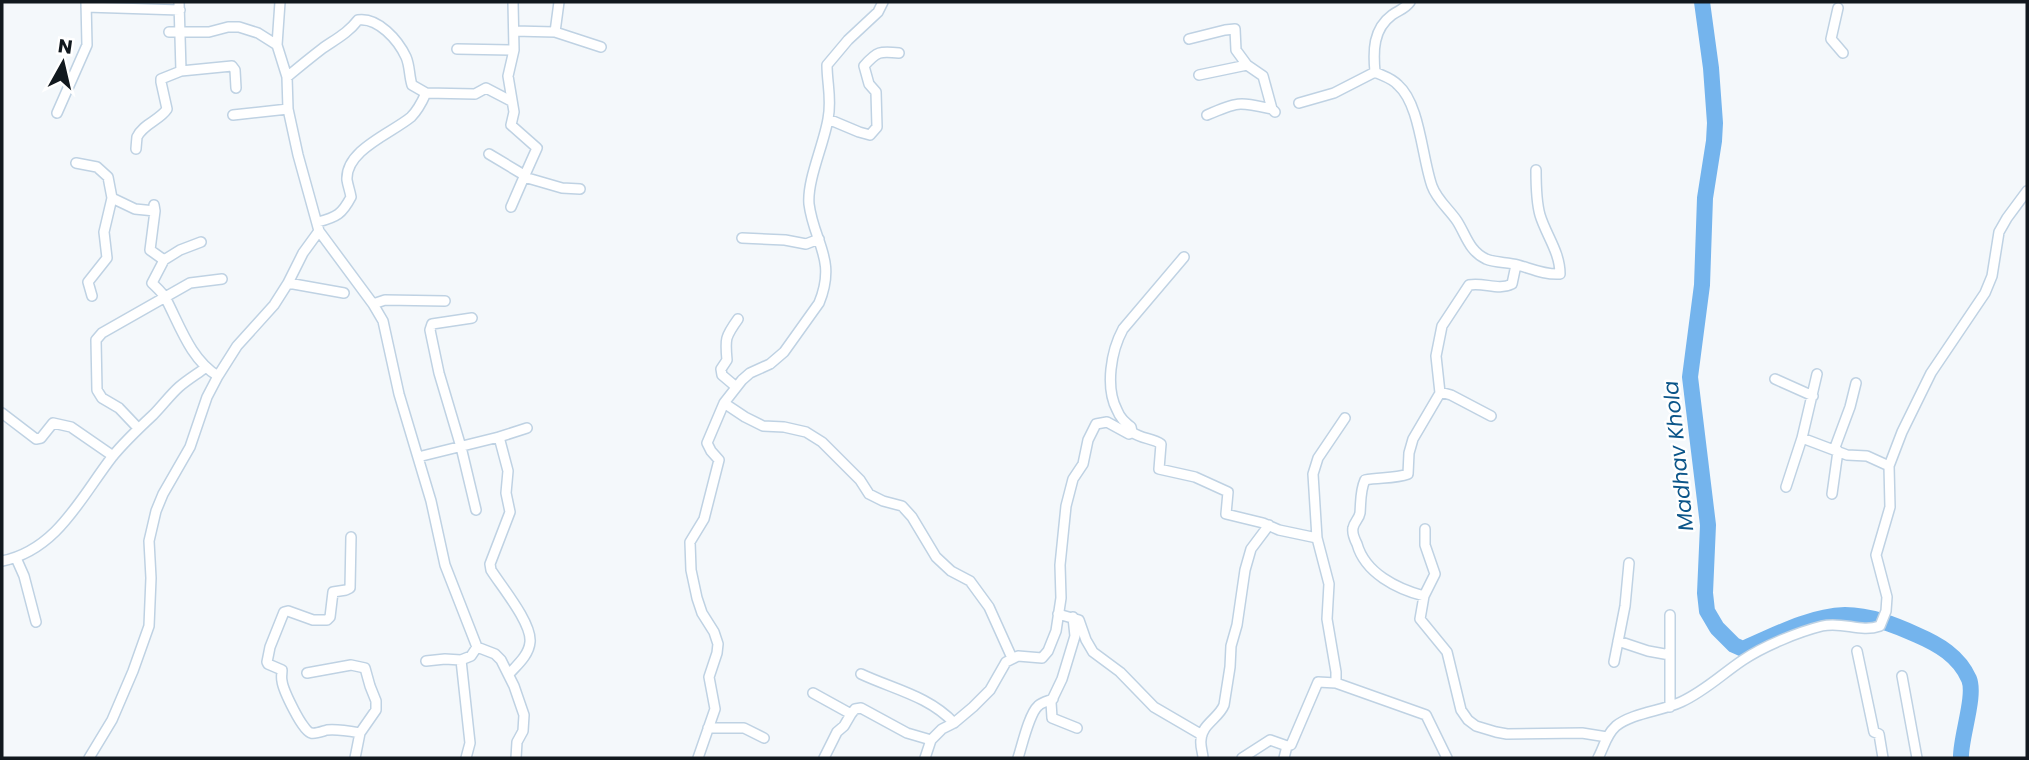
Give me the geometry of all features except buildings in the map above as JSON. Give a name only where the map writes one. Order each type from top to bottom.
[{"type":"street","points":[[281,2],[278,45],[286,77],[298,155],[319,227],[383,321],[399,394],[431,501],[445,565],[477,647]]},
{"type":"street","points":[[511,207],[537,148],[511,125],[514,112],[508,76],[514,50],[513,2]]},
{"type":"street","points":[[555,32],[559,2]]},
{"type":"street","points":[[698,758],[715,709],[709,677],[718,653],[714,632],[702,613],[697,598],[691,570],[690,541],[704,519],[719,460],[707,443],[724,403],[735,386],[750,373],[778,358],[819,303],[826,260],[811,215],[809,194],[828,118],[831,97],[827,72],[829,61],[878,12],[883,2]]},
{"type":"street","points":[[1374,72],[1374,41],[1380,29],[1392,15],[1410,2]]},
{"type":"street","points":[[57,113],[87,45],[86,5],[180,6],[181,71]]},
{"type":"street","points":[[1839,8],[1832,39],[1843,53]]},
{"type":"street","points":[[286,77],[350,31],[358,20],[367,19],[377,22],[398,46],[407,61],[412,85],[426,93],[475,94],[486,88],[511,101]]},
{"type":"street","points":[[169,32],[209,32],[239,27],[258,33],[278,45]]},
{"type":"street","points":[[1189,39],[1235,29],[1236,50],[1247,65],[1263,76],[1274,111],[1242,103],[1207,115]]},
{"type":"street","points":[[514,31],[555,32],[601,47]]},
{"type":"street","points":[[457,50],[514,50]]},
{"type":"street","points":[[828,118],[870,135],[877,127],[876,92],[869,84],[864,66],[872,56],[882,51],[899,53]]},
{"type":"street","points":[[1199,75],[1247,65]]},
{"type":"street","points":[[136,149],[137,137],[167,109],[162,79],[181,71],[232,66],[235,70],[236,88]]},
{"type":"street","points":[[1299,103],[1334,93],[1374,72]]},
{"type":"street","points":[[1374,72],[1393,80],[1406,93],[1416,116],[1433,189],[1457,221],[1467,242],[1488,260],[1560,274],[1557,255],[1539,209],[1536,170]]},
{"type":"street","points":[[89,758],[112,720],[149,626],[149,541],[156,511],[190,447],[207,397],[237,346],[274,305],[319,227],[344,212],[351,197],[347,178],[351,163],[364,149],[417,111],[426,93]]},
{"type":"street","points":[[233,115],[289,109]]},
{"type":"street","points":[[489,154],[524,176],[562,188],[580,189]]},
{"type":"street","points":[[76,163],[97,167],[103,171],[108,177],[112,198],[104,232],[107,258],[88,282],[92,296]]},
{"type":"street","points":[[1598,758],[1607,737],[1618,725],[1670,707],[1710,686],[1745,659],[1792,636],[1821,626],[1837,624],[1861,629],[1876,627],[1883,621],[1886,597],[1876,555],[1890,507],[1889,466],[1902,432],[1931,373],[1985,293],[1992,276],[1999,232],[2027,191]]},
{"type":"street","points":[[112,198],[135,209],[154,208],[150,250],[164,260]]},
{"type":"street","points":[[741,238],[806,244],[819,239]]},
{"type":"street","points":[[201,242],[164,260],[152,281],[165,297],[177,324],[205,368],[218,376]]},
{"type":"street","points":[[1184,257],[1124,329],[1116,343],[1113,354],[1112,394],[1115,409],[1131,427],[1132,432],[1140,438],[1161,444],[1158,469],[1198,478],[1228,492],[1226,514],[1317,538]]},
{"type":"street","points":[[1424,596],[1399,588],[1365,563],[1353,528],[1360,514],[1360,499],[1365,480],[1408,474],[1413,439],[1440,392],[1436,356],[1444,319],[1469,285],[1502,288],[1512,284],[1516,265]]},
{"type":"street","points":[[138,428],[119,408],[102,398],[97,390],[96,340],[102,332],[190,283],[222,279]]},
{"type":"street","points":[[288,283],[344,293]]},
{"type":"street","points":[[373,304],[385,300],[445,301]]},
{"type":"street","points":[[471,318],[432,324],[430,330],[476,510]]},
{"type":"street","points":[[735,386],[722,375],[722,369],[727,360],[726,336],[738,320]]},
{"type":"street","points":[[2,561],[16,558],[38,546],[61,527],[113,456],[138,428],[179,386],[205,368]]},
{"type":"street","points":[[1786,487],[1802,438],[1817,374]]},
{"type":"street","points":[[1775,379],[1813,396]]},
{"type":"street","points":[[1832,494],[1836,451],[1856,383]]},
{"type":"street","points":[[1440,392],[1491,416]]},
{"type":"street","points":[[724,403],[763,426],[806,432],[822,442],[869,494],[902,506],[912,517],[936,557],[951,571],[970,581],[989,607],[1012,658]]},
{"type":"street","points":[[2,413],[36,439],[41,438],[53,423],[59,423],[113,456]]},
{"type":"street","points":[[1336,682],[1327,619],[1329,584],[1317,538],[1313,474],[1318,458],[1345,418]]},
{"type":"street","points":[[925,758],[932,740],[942,729],[973,708],[990,690],[1006,662],[1018,656],[1042,658],[1048,651],[1056,631],[1066,506],[1073,479],[1086,458],[1092,430],[1096,424],[1107,422],[1123,432],[1132,432]]},
{"type":"street","points":[[418,457],[527,428]]},
{"type":"street","points":[[499,437],[508,471],[506,493],[510,512],[490,564],[491,570],[527,626],[530,641],[526,655],[509,674]]},
{"type":"street","points":[[1802,438],[1847,455],[1867,456],[1889,466]]},
{"type":"street","points":[[1203,758],[1204,730],[1223,710],[1245,570],[1251,549],[1269,525]]},
{"type":"street","points":[[1425,529],[1425,545],[1435,574],[1424,596],[1420,620],[1447,652],[1461,710],[1468,720],[1476,726],[1496,732],[1582,733],[1607,737]]},
{"type":"street","points":[[351,537],[350,588],[333,592],[330,617],[327,620],[313,620],[284,612],[267,662],[282,670],[281,680],[308,732],[312,734],[324,730],[342,730],[360,733]]},
{"type":"street","points":[[16,558],[24,576],[36,622]]},
{"type":"street","points":[[1614,662],[1625,606],[1629,563]]},
{"type":"street","points":[[1058,614],[1073,617],[1081,623],[1093,652],[1120,672],[1154,707],[1202,735]]},
{"type":"street","points":[[1670,615],[1670,707]]},
{"type":"street","points":[[1073,617],[1075,636],[1062,679],[1051,702],[1052,718],[1077,728]]},
{"type":"street","points":[[1618,641],[1670,655]]},
{"type":"street","points":[[477,647],[495,653],[501,660],[524,715],[516,758]]},
{"type":"street","points":[[426,661],[461,660],[471,656],[477,647]]},
{"type":"street","points":[[1857,651],[1874,732],[1879,734],[1883,758]]},
{"type":"street","points":[[461,660],[470,743],[466,758]]},
{"type":"street","points":[[307,673],[351,665],[365,668],[376,701],[376,710],[360,733],[355,758]]},
{"type":"street","points":[[861,674],[911,694],[944,712],[954,723]]},
{"type":"street","points":[[1902,676],[1917,758]]},
{"type":"street","points":[[1242,758],[1270,740],[1292,745],[1318,682],[1336,682],[1426,715],[1447,758]]},
{"type":"street","points":[[813,693],[851,714]]},
{"type":"street","points":[[1018,758],[1035,708],[1053,699]]},
{"type":"street","points":[[824,758],[837,732],[855,709],[861,708],[907,733],[932,740]]},
{"type":"street","points":[[708,728],[744,728],[764,738]]},
{"type":"street","points":[[1284,758],[1287,746]]},
{"type":"waterway","name":"Madhav Khola","points":[[1702,2],[1715,123],[1705,198],[1702,285],[1690,377],[1708,525],[1705,593],[1707,611],[1717,628],[1734,645],[1743,649],[1806,623],[1845,615],[1882,621],[1933,642],[1954,657],[1965,671],[1971,686],[1961,758]]}]
